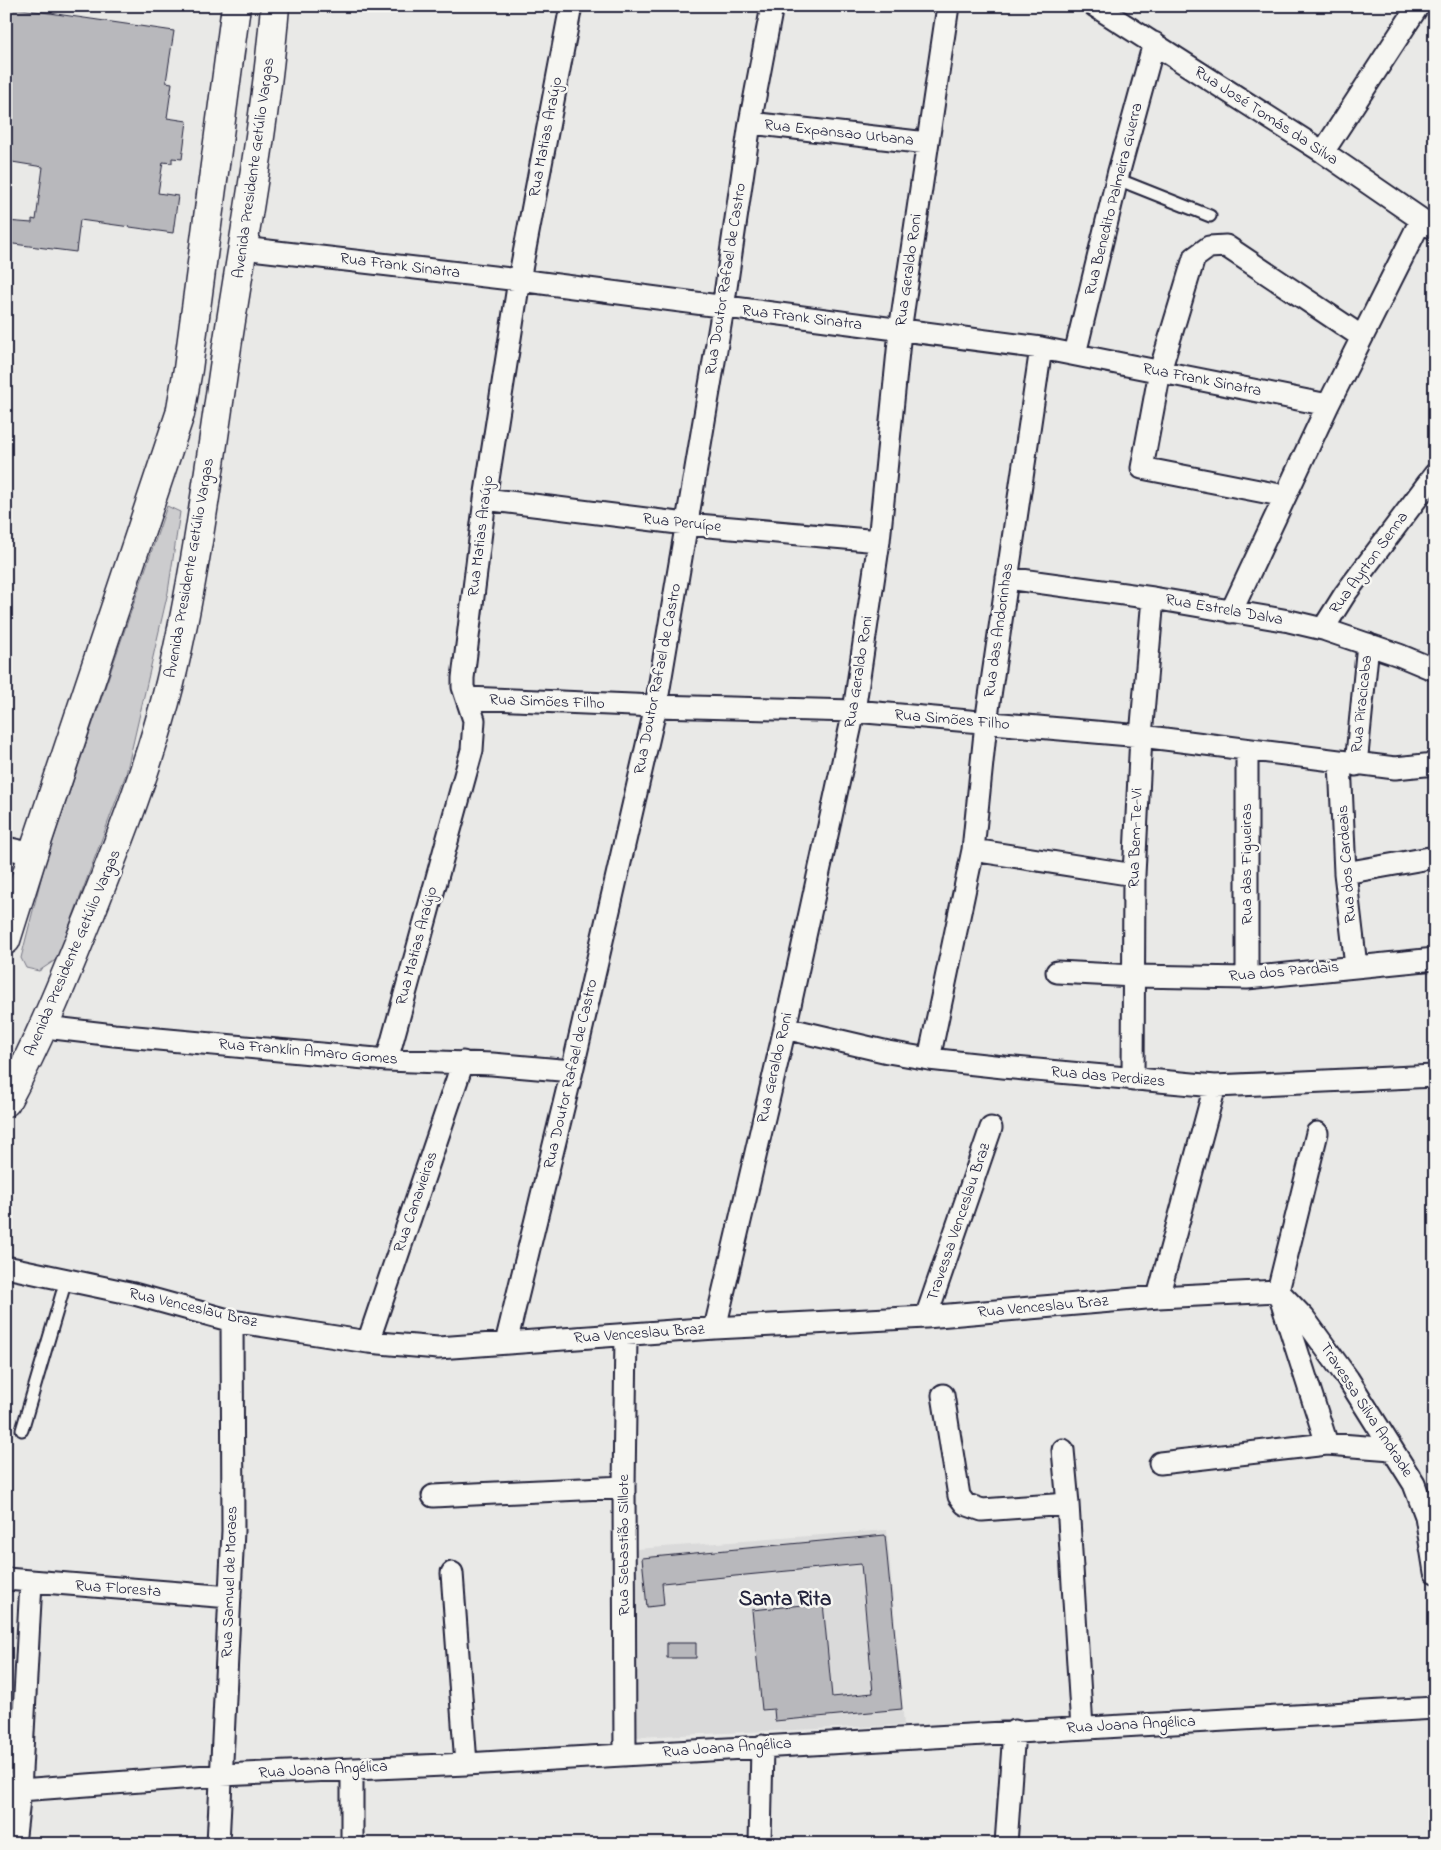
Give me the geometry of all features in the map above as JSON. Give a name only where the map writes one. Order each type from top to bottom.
[{"type":"main road","points":[[6,940],[180,414],[188,369],[236,6]]},
{"type":"main road","name":"Avenida Presidente Getúlio Vargas","points":[[6,1102],[45,1026],[127,824],[170,684],[198,538],[244,248],[265,102],[275,6]]},
{"type":"main road","points":[[230,54],[249,59],[253,62],[265,102]]},
{"type":"street","name":"Rua Matias Araújo","points":[[387,1060],[472,750],[474,720],[466,698],[463,678],[485,499],[519,280],[571,6]]},
{"type":"street","name":"Rua Doutor Rafael de Castro","points":[[506,1343],[572,1071],[656,706],[723,308],[750,123],[772,6]]},
{"type":"street","name":"Rua Geraldo Roni","points":[[715,1328],[785,1028],[854,711],[879,541],[900,331],[948,6]]},
{"type":"street","name":"Rua José Tomás da Silva","points":[[1095,6],[1322,152],[1428,224]]},
{"type":"street","points":[[1322,152],[1418,6]]},
{"type":"street","name":"Rua Benedito Palmeira Guerra","points":[[1075,354],[1117,179],[1154,43]]},
{"type":"street","name":"Rua Expansao Urbana","points":[[750,123],[927,143]]},
{"type":"street","points":[[1231,612],[1362,337],[1428,224]]},
{"type":"street","points":[[1285,496],[1142,468],[1160,371],[1194,258],[1209,246],[1226,246],[1362,337]]},
{"type":"street","name":"Rua Frank Sinatra","points":[[244,248],[519,280],[1041,348],[1328,405]]},
{"type":"street","name":"Rua das Andorinhas","points":[[929,1059],[973,850],[986,723],[1041,348]]},
{"type":"street","name":"Rua Ayrton Senna","points":[[1323,629],[1345,594],[1431,486]]},
{"type":"street","name":"Rua Peruípe","points":[[485,499],[686,524],[879,541]]},
{"type":"street","name":"Rua Estrela Dalva","points":[[1007,578],[1153,598],[1289,621],[1323,629],[1368,644],[1435,670]]},
{"type":"street","name":"Rua Bem-Te-Vi","points":[[1134,1080],[1134,875],[1140,736],[1153,598]]},
{"type":"street","name":"Rua Piracicaba","points":[[1348,763],[1368,644]]},
{"type":"street","name":"Rua Simões Filho","points":[[466,698],[656,706],[854,711],[1140,736],[1395,768],[1435,764]]},
{"type":"street","name":"Rua das Figueiras","points":[[1247,750],[1247,978]]},
{"type":"street","name":"Rua dos Cardeais","points":[[1348,763],[1345,873],[1356,966]]},
{"type":"street","points":[[6,848],[33,854]]},
{"type":"street","points":[[973,850],[1134,875]]},
{"type":"street","points":[[1345,873],[1435,856]]},
{"type":"street","name":"Rua dos Pardais","points":[[1057,972],[1134,976],[1247,978],[1435,959]]},
{"type":"street","name":"Rua Franklin Amaro Gomes","points":[[45,1026],[114,1035],[387,1060],[463,1062],[572,1071]]},
{"type":"street","name":"Rua das Perdizes","points":[[785,1028],[879,1050],[929,1059],[1134,1080],[1215,1086],[1435,1076]]},
{"type":"street","name":"Rua Canavieiras","points":[[368,1342],[463,1062]]},
{"type":"street","points":[[1158,1297],[1215,1086]]},
{"type":"street","name":"Travessa Venceslau Braz","points":[[926,1316],[991,1128]]},
{"type":"street","points":[[1318,1133],[1278,1291],[1327,1444]]},
{"type":"street","name":"Rua Venceslau Braz","points":[[6,1267],[134,1294],[232,1320],[368,1342],[438,1348],[715,1328],[926,1316],[1158,1297],[1278,1291]]},
{"type":"street","name":"Travessa Silva Andrade","points":[[1278,1291],[1304,1318],[1343,1371],[1414,1484],[1426,1516],[1435,1572]]},
{"type":"street","name":"Rua Samuel de Moraes","points":[[218,1844],[233,1532],[232,1320]]},
{"type":"street","name":"Rua Sebastião Sillote","points":[[625,1755],[624,1487],[626,1335]]},
{"type":"street","points":[[943,1395],[959,1496],[965,1504],[982,1510],[1068,1504]]},
{"type":"street","points":[[1160,1463],[1327,1444],[1392,1449]]},
{"type":"street","points":[[1063,1450],[1082,1728]]},
{"type":"street","points":[[433,1496],[624,1487]]},
{"type":"street","points":[[452,1573],[466,1764]]},
{"type":"street","name":"Rua Floresta","points":[[6,1579],[230,1598]]},
{"type":"street","points":[[14,1844],[20,1790],[31,1582]]},
{"type":"street","name":"Rua Joana Angélica","points":[[20,1790],[221,1775],[466,1764],[1435,1708]]},
{"type":"street","points":[[1006,1844],[1014,1731]]},
{"type":"street","points":[[760,1844],[762,1746]]},
{"type":"street","points":[[352,1769],[352,1844]]},
{"type":"lane","points":[[1117,179],[1210,216]]},
{"type":"lane","points":[[22,1430],[66,1280]]},
{"type":"shaded area","points":[[167,506],[180,512],[168,592],[126,774],[57,959],[39,971],[26,968],[21,958],[44,867]]},
{"type":"shaded area","points":[[887,1530],[904,1725],[636,1737],[637,1549]]},
{"type":"building","points":[[8,7],[174,31],[166,82],[172,83],[167,118],[187,121],[182,159],[172,158],[172,163],[163,162],[158,193],[178,196],[173,233],[80,220],[76,252],[6,243],[6,221],[32,223],[32,219],[36,220],[43,167],[6,161],[6,125],[9,108],[6,108],[6,22]]},
{"type":"building","points":[[885,1535],[902,1709],[775,1721],[774,1709],[762,1710],[752,1610],[823,1603],[832,1697],[873,1693],[861,1564],[662,1583],[664,1605],[647,1607],[642,1558]]},
{"type":"building","points":[[667,1643],[696,1643],[696,1658],[667,1658]]},
{"type":"district","name":"Santa Rita","points":[[785,1600]]}]
